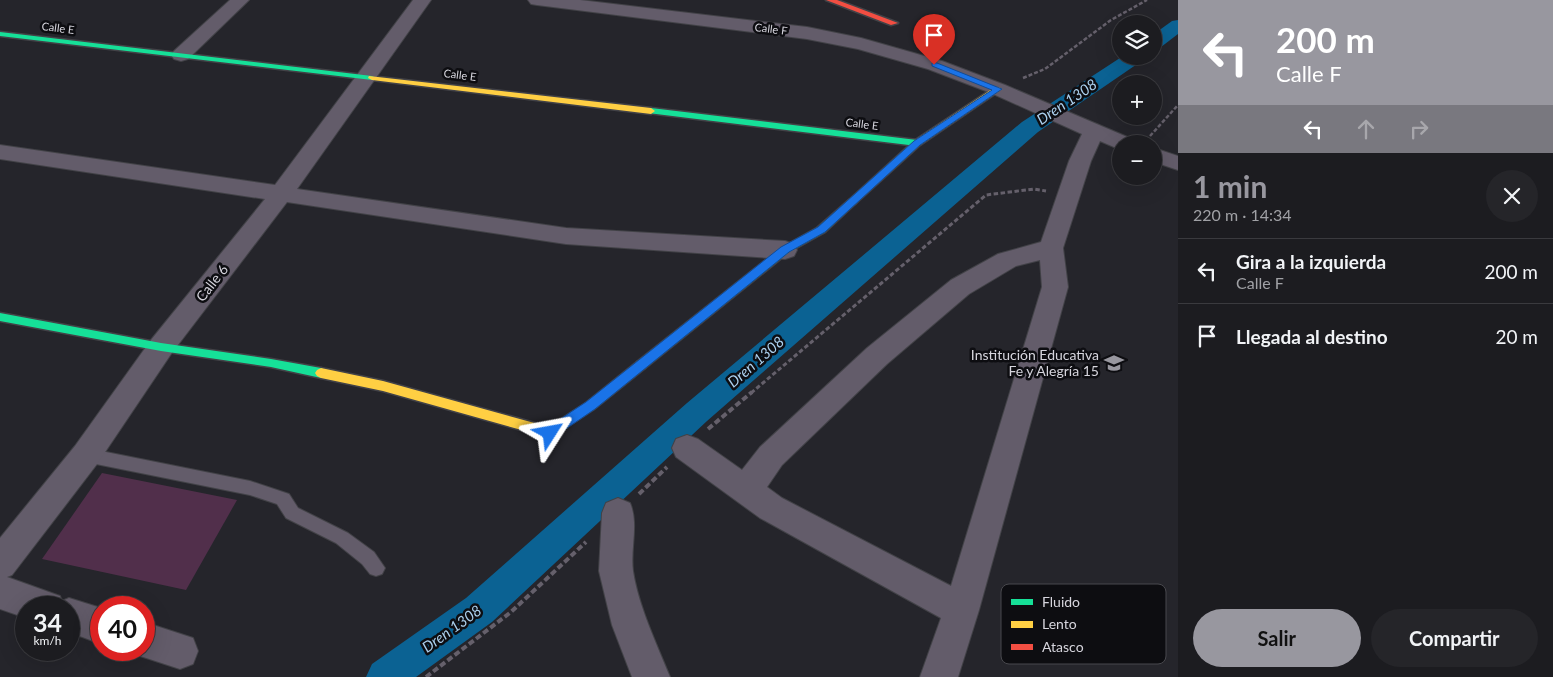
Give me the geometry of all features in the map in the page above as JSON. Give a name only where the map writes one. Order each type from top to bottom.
[{"type":"street","points":[[181,55],[240,0]]},
{"type":"street","name":"Calle 6","points":[[0,564],[86,455],[162,347],[281,194],[422,0]]},
{"type":"street","name":"Calle F","points":[[537,0],[807,33],[880,49],[934,65],[1112,139]]},
{"type":"street","points":[[830,0],[894,23],[880,49]]},
{"type":"street","name":"Calle E","points":[[0,34],[917,143]]},
{"type":"street","points":[[0,317],[162,347],[271,363],[382,386],[550,433],[590,406],[785,250],[821,230],[917,143],[1005,93]]},
{"type":"street","points":[[939,677],[962,610],[1055,288],[1051,248],[1080,161],[1087,129]]},
{"type":"street","points":[[0,152],[566,236],[785,250]]},
{"type":"street","points":[[1162,153],[1178,163]]},
{"type":"street","points":[[746,490],[771,456],[877,356],[960,287],[1006,260],[1051,248]]},
{"type":"street","points":[[687,448],[771,508],[962,610]]},
{"type":"street","points":[[618,513],[616,571],[630,625],[651,677]]},
{"type":"street","points":[[0,592],[15,597]]},
{"type":"street","points":[[155,644],[180,652]]},
{"type":"lane","points":[[86,455],[250,488],[283,499],[292,513],[342,538],[368,558],[376,568]]},
{"type":"path","points":[[1005,93],[1045,69],[1111,20],[1147,0]]},
{"type":"path","points":[[1158,135],[1178,105]]},
{"type":"path","points":[[426,677],[511,612],[729,410],[986,196],[1005,191],[1034,189],[1069,194]]},
{"type":"shaded area","points":[[102,473],[237,500],[186,590],[42,559]]},
{"type":"waterway","name":"Dren 1308","points":[[1162,37],[1178,25]]},
{"type":"waterway","name":"Dren 1308","points":[[385,677],[479,610],[697,412],[1030,127],[1123,65]]},
{"type":"traffic: fast","points":[[0,34],[372,78]]},
{"type":"traffic: fast","points":[[651,111],[917,143]]},
{"type":"traffic: fast","points":[[641,365],[785,250],[821,230],[852,202]]},
{"type":"traffic: fast","points":[[0,317],[161,347],[271,363],[321,373]]},
{"type":"traffic: slow","points":[[372,78],[651,111]]},
{"type":"traffic: slow","points":[[852,202],[917,143],[998,89]]},
{"type":"traffic: slow","points":[[321,373],[383,386],[550,433],[590,406],[641,365]]},
{"type":"traffic: jam","points":[[830,0],[894,23]]},
{"type":"place","name":"Institución Educativa Fe y Alegría 15","points":[[1114,363]]},
{"type":"route","points":[[550,433],[590,406],[785,250],[821,230],[917,143],[998,89],[934,65]]}]
